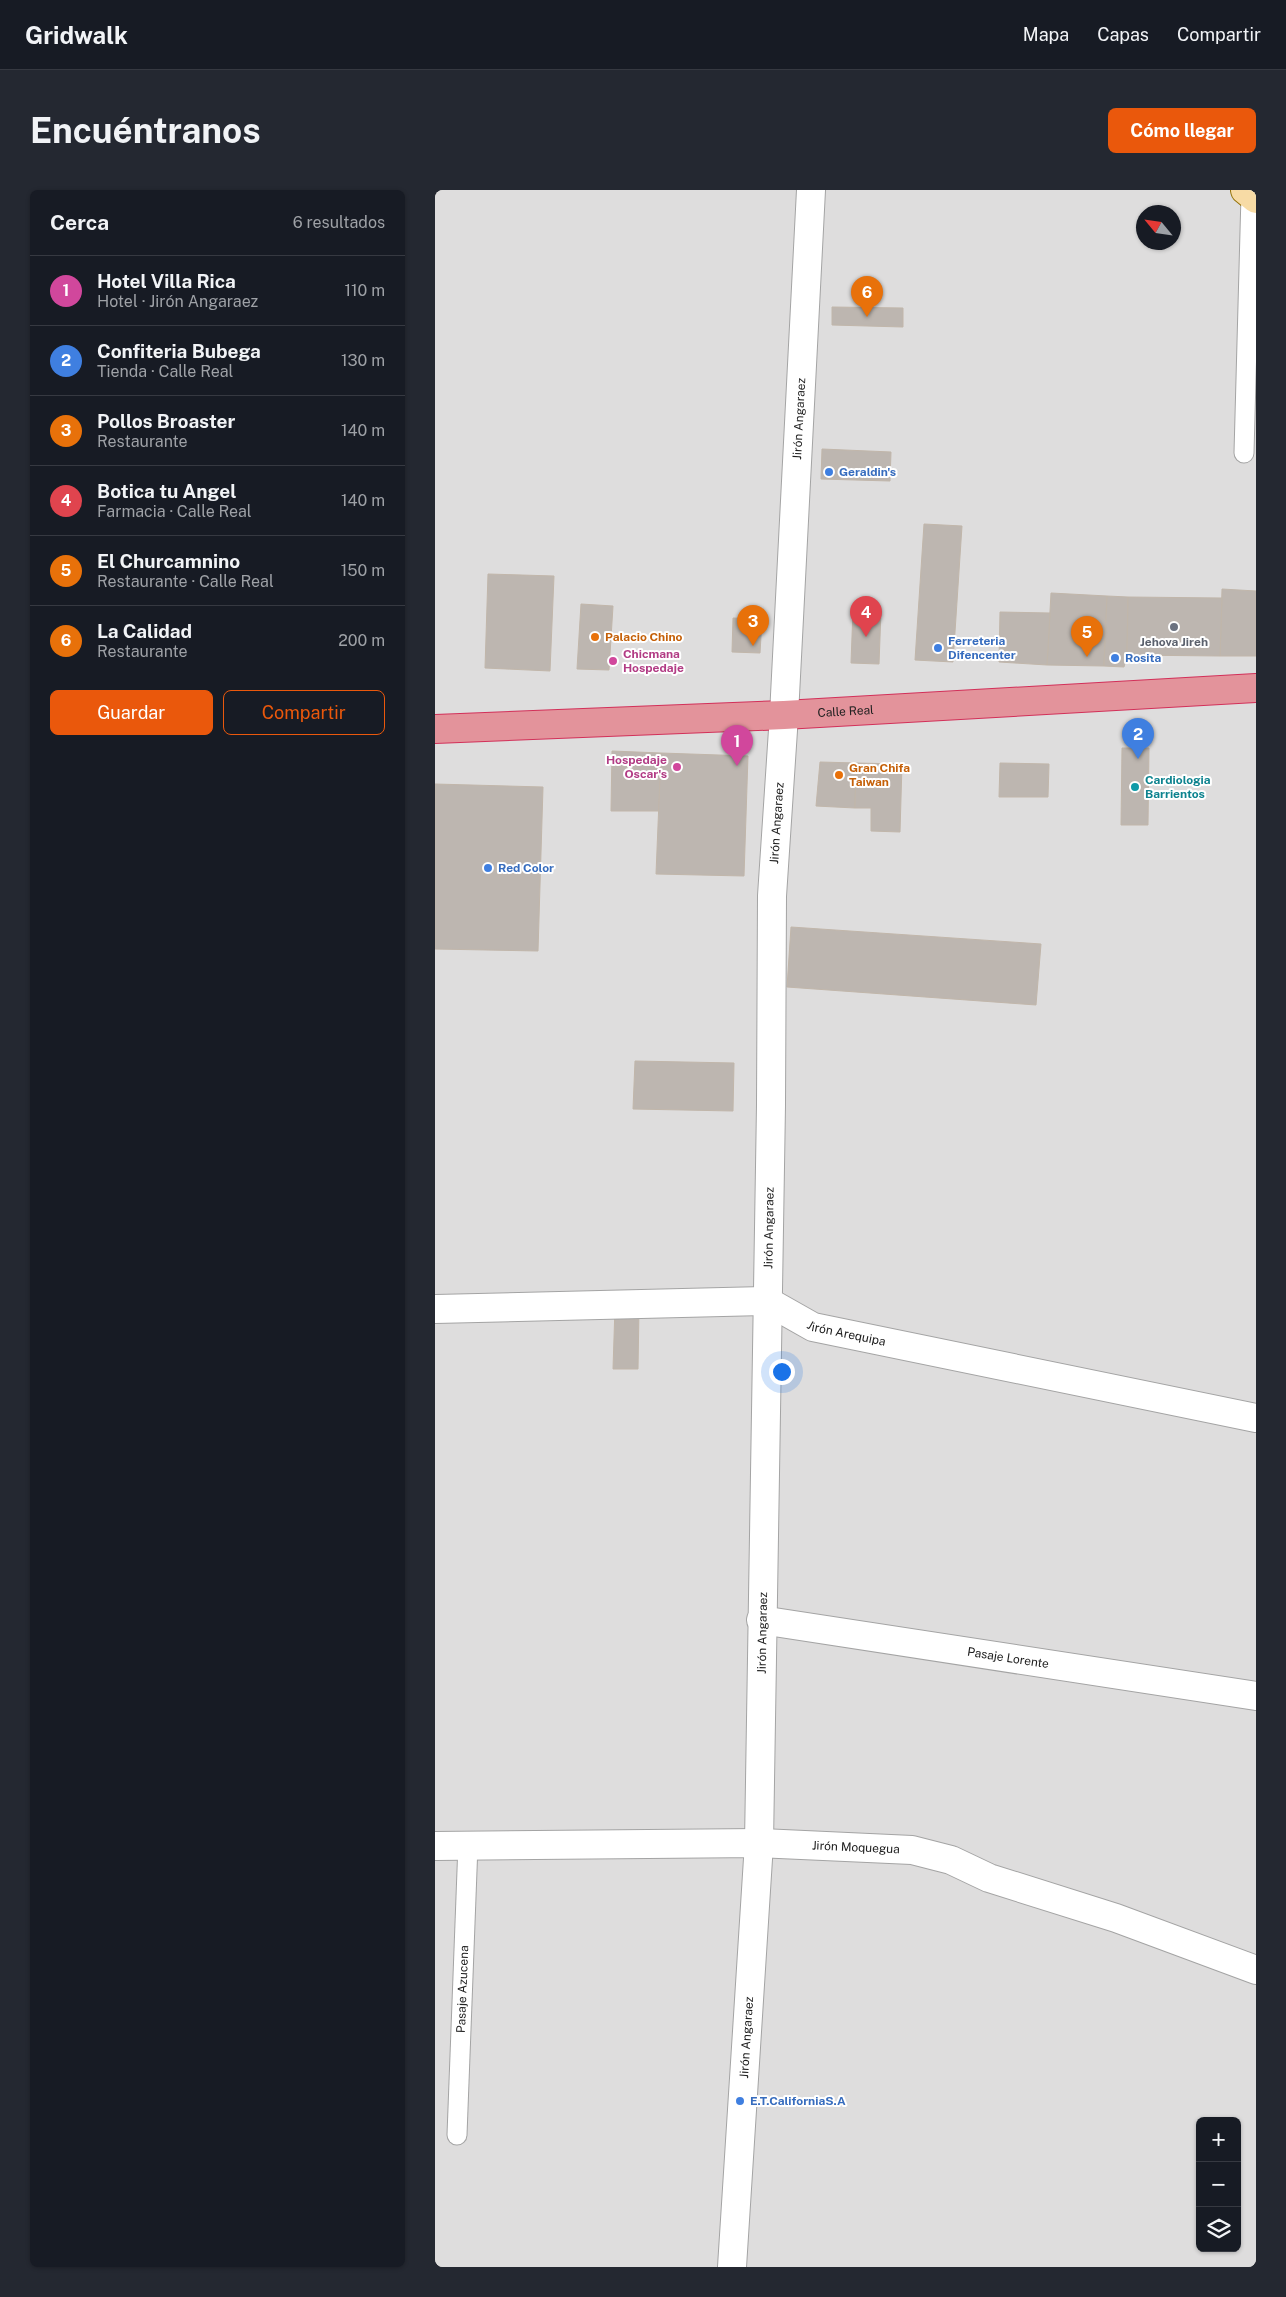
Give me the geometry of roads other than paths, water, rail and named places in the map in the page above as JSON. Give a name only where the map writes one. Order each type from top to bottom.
[{"type":"highway","name":"Calle Real","points":[[435,729],[784,715],[1256,688]]},
{"type":"street","name":"Jirón Angaraez","points":[[733,2267],[759,1844],[771,896],[784,715],[811,190]]},
{"type":"street","points":[[435,1309],[767,1301]]},
{"type":"street","name":"Jirón Arequipa","points":[[767,1301],[813,1327],[1256,1418]]},
{"type":"street","name":"Pasaje Lorente","points":[[761,1620],[1256,1696]]},
{"type":"street","name":"Jirón Moquegua","points":[[435,1846],[469,1844],[759,1844],[912,1850],[951,1860],[989,1878],[1116,1918],[1256,1970]]},
{"type":"lane","points":[[1244,453],[1250,194]]},
{"type":"lane","name":"Pasaje Azucena","points":[[457,2134],[469,1844]]},
{"type":"place","name":"La Calidad","points":[[867,317]]},
{"type":"place","name":"Geraldin's","points":[[829,472]]},
{"type":"place","name":"Jehova Jireh","points":[[1174,627]]},
{"type":"place","name":"Palacio Chino","points":[[595,637]]},
{"type":"place","name":"Botica tu Angel","points":[[866,637]]},
{"type":"place","name":"Pollos Broaster","points":[[753,646]]},
{"type":"place","name":"Ferreteria Difencenter","points":[[938,648]]},
{"type":"place","name":"El Churcamnino","points":[[1087,657]]},
{"type":"place","name":"Rosita","points":[[1115,658]]},
{"type":"place","name":"Chicmana Hospedaje","points":[[613,661]]},
{"type":"place","name":"Confiteria Bubega","points":[[1138,759]]},
{"type":"place","name":"Hotel Villa Rica","points":[[737,766]]},
{"type":"place","name":"Hospedaje Oscar's","points":[[677,767]]},
{"type":"place","name":"Gran Chifa Taiwan","points":[[839,775]]},
{"type":"place","name":"Cardiologia Barrientos","points":[[1135,787]]},
{"type":"place","name":"Red Color","points":[[488,868]]},
{"type":"place","name":"E.T.CaliforniaS.A","points":[[740,2101]]}]
